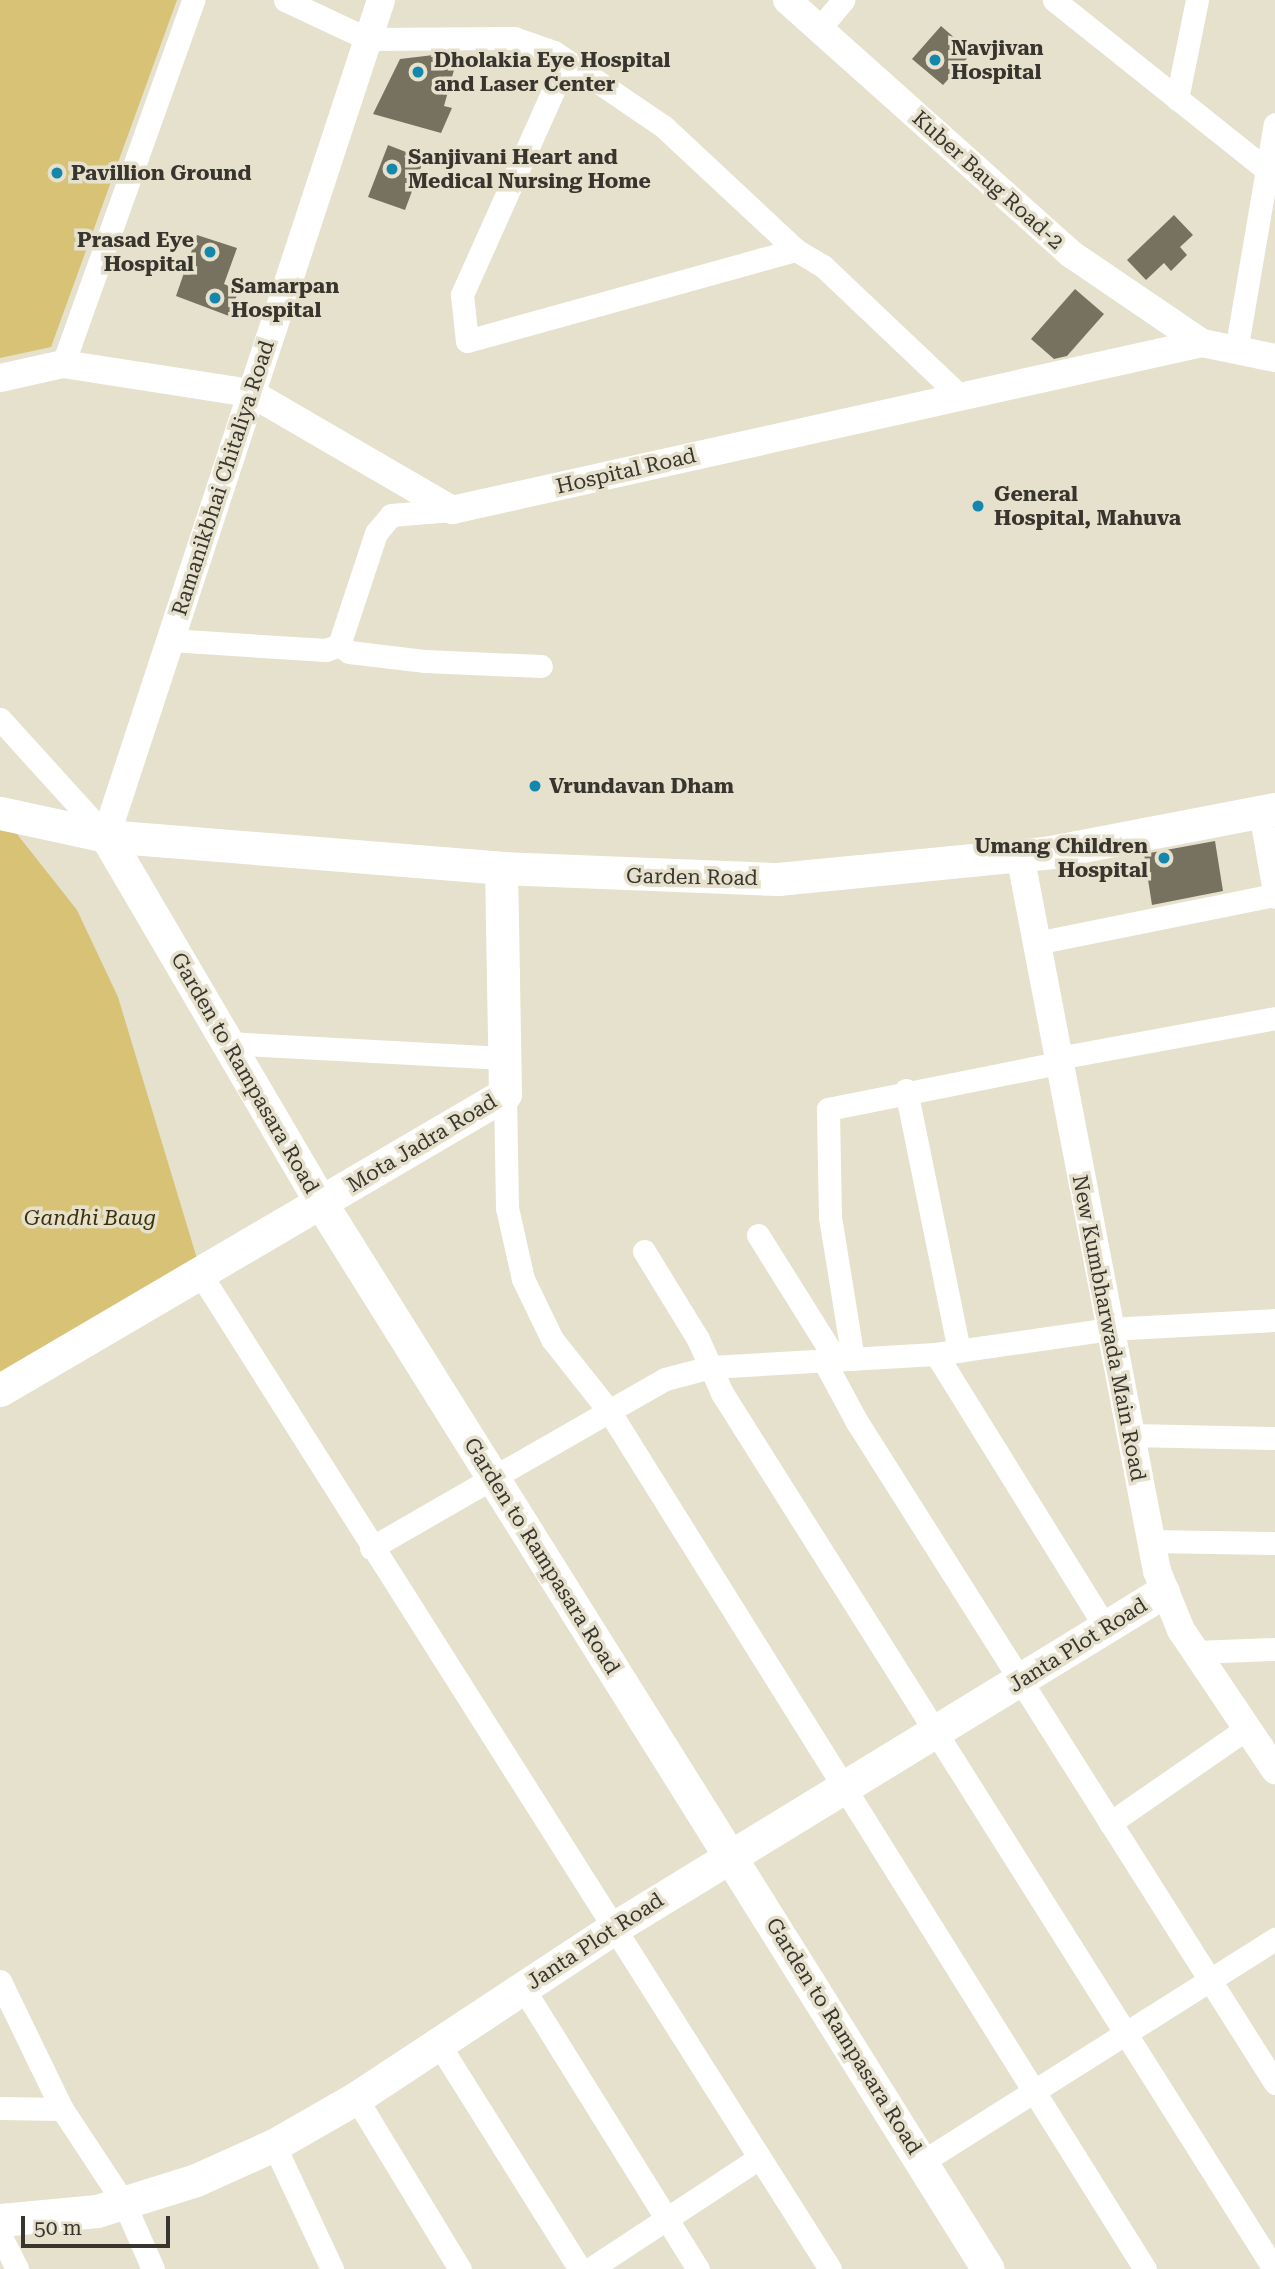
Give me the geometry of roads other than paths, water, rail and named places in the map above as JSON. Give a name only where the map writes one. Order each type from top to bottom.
[{"type":"main road","name":"Garden Road","points":[[0,813],[106,836],[501,868],[778,879],[1020,855],[1267,811]]},
{"type":"main road","name":"Garden to Rampasara Road","points":[[106,836],[321,1203],[732,1855],[988,2269]]},
{"type":"main road","name":"Mota Jadra Road","points":[[0,1390],[201,1275],[505,1094],[501,868]]},
{"type":"main road","name":"Janta Plot Road","points":[[0,2220],[64,2216],[124,2203],[196,2180],[274,2145],[356,2098],[612,1928],[1163,1592]]},
{"type":"street","points":[[63,364],[193,0]]},
{"type":"street","points":[[285,0],[368,39],[514,37],[566,62],[663,126],[796,250],[823,266],[960,396]]},
{"type":"street","name":"Ramanikbhai Chitaliya Road","points":[[106,836],[381,0]]},
{"type":"street","name":"Kuber Baug Road-2","points":[[787,0],[1071,254],[1202,342]]},
{"type":"street","points":[[819,29],[843,0]]},
{"type":"street","points":[[1054,0],[1267,170]]},
{"type":"street","points":[[1177,99],[1197,0]]},
{"type":"street","points":[[566,62],[461,295],[467,341],[796,250]]},
{"type":"street","points":[[1236,351],[1275,124]]},
{"type":"street","name":"Hospital Road","points":[[452,510],[1202,342],[1275,358]]},
{"type":"street","points":[[0,378],[63,364],[251,393],[452,510]]},
{"type":"street","points":[[170,640],[326,650],[339,645],[383,524],[391,515],[452,510]]},
{"type":"street","points":[[339,645],[349,652],[425,661],[541,666]]},
{"type":"street","points":[[0,719],[106,836]]},
{"type":"street","points":[[1037,943],[1275,896],[1267,811]]},
{"type":"street","name":"New Kumbharwada Main Road","points":[[1020,855],[1129,1435],[1163,1592],[1196,1652],[1273,1763]]},
{"type":"street","points":[[1272,2072],[1110,1823],[1024,1679],[857,1422],[838,1360],[826,1114],[838,1103],[1275,1018]]},
{"type":"street","points":[[227,1043],[504,1058]]},
{"type":"street","points":[[906,1090],[959,1351]]},
{"type":"street","points":[[505,1094],[507,1208],[523,1279],[552,1339],[609,1411],[842,1788],[1145,2269]]},
{"type":"street","points":[[758,1235],[838,1360]]},
{"type":"street","points":[[644,1251],[711,1367],[722,1393],[934,1732],[1128,2031],[1269,2267]]},
{"type":"street","points":[[201,1275],[371,1548],[830,2269]]},
{"type":"street","points":[[371,1548],[665,1379],[711,1367],[936,1354],[1109,1329],[1275,1320]]},
{"type":"street","points":[[936,1354],[1105,1627]]},
{"type":"street","points":[[1129,1435],[1275,1438]]},
{"type":"street","points":[[1150,1541],[1275,1543]]},
{"type":"street","points":[[1196,1652],[1275,1649]]},
{"type":"street","points":[[1110,1823],[1247,1728]]},
{"type":"street","points":[[922,2162],[1031,2090],[1275,1939]]},
{"type":"street","points":[[0,1981],[62,2109],[124,2203],[153,2269]]},
{"type":"street","points":[[523,1988],[698,2269]]},
{"type":"street","points":[[438,2043],[580,2269]]},
{"type":"street","points":[[356,2098],[460,2269]]},
{"type":"street","points":[[0,2108],[62,2109]]},
{"type":"street","points":[[274,2145],[332,2269]]},
{"type":"street","points":[[590,2269],[759,2158]]},
{"type":"street","points":[[0,2235],[17,2269]]},
{"type":"place","name":"Navjivan Hospital","points":[[935,60]]},
{"type":"place","name":"Dholakia Eye Hospital and Laser Center","points":[[418,72]]},
{"type":"place","name":"Sanjivani Heart and Medical Nursing Home","points":[[392,169]]},
{"type":"place","name":"Pavillion Ground","points":[[57,173]]},
{"type":"place","name":"Prasad Eye Hospital","points":[[210,252]]},
{"type":"place","name":"Samarpan Hospital","points":[[215,298]]},
{"type":"place","name":"General Hospital, Mahuva","points":[[978,506]]},
{"type":"place","name":"Vrundavan Dham","points":[[535,786]]},
{"type":"place","name":"Umang Children Hospital","points":[[1164,858]]},
{"type":"park label","name":"Gandhi Baug","points":[[90,1218]]}]
